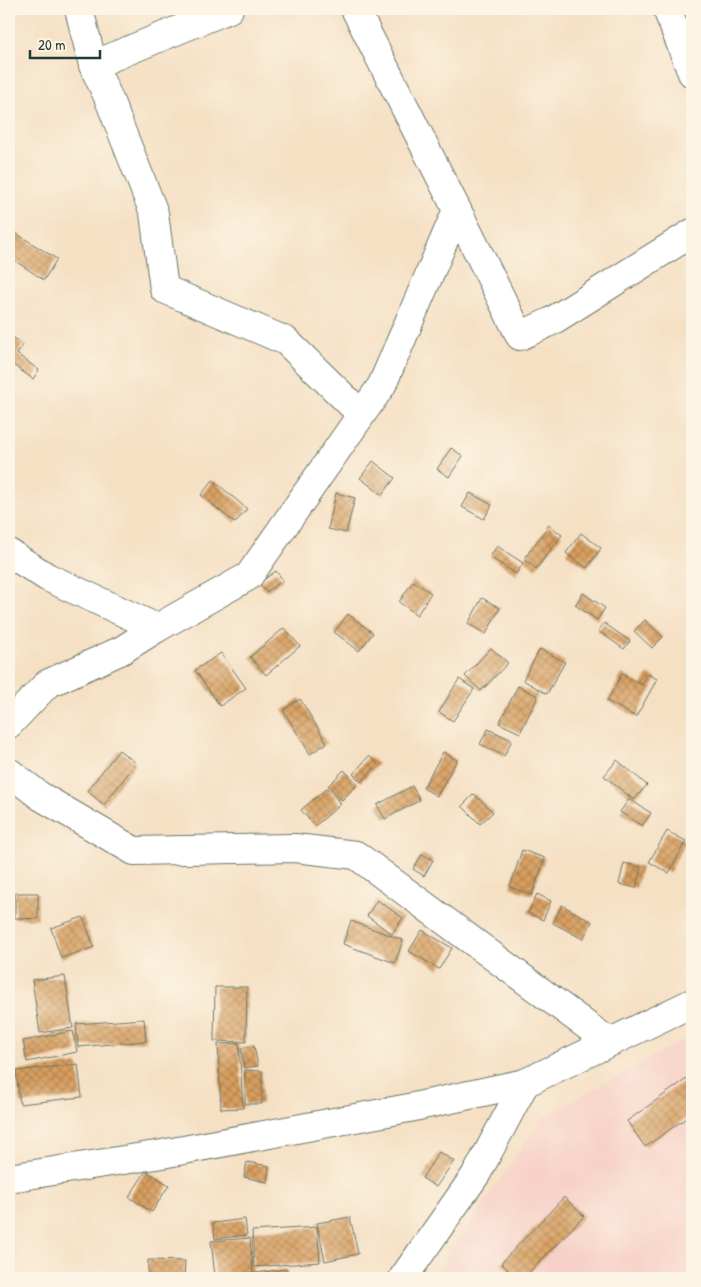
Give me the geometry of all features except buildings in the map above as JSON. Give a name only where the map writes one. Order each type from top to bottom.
[{"type":"street","points":[[78,9],[93,65],[108,97],[154,213],[164,289],[286,342],[360,414]]},
{"type":"street","points":[[93,65],[229,9]]},
{"type":"street","points":[[355,9],[520,336],[552,322],[692,233]]},
{"type":"street","points":[[667,9],[692,73]]},
{"type":"street","points":[[9,724],[47,684],[122,650],[249,576],[382,385],[457,210]]},
{"type":"street","points":[[9,553],[47,577],[157,628]]},
{"type":"street","points":[[9,772],[40,796],[134,851],[295,848],[356,855],[609,1042]]},
{"type":"street","points":[[9,1178],[162,1154],[408,1108],[525,1083],[692,1003]]},
{"type":"street","points":[[403,1278],[477,1173],[525,1083]]},
{"type":"shaded area","points":[[692,1035],[692,1278],[432,1278],[542,1118]]}]
